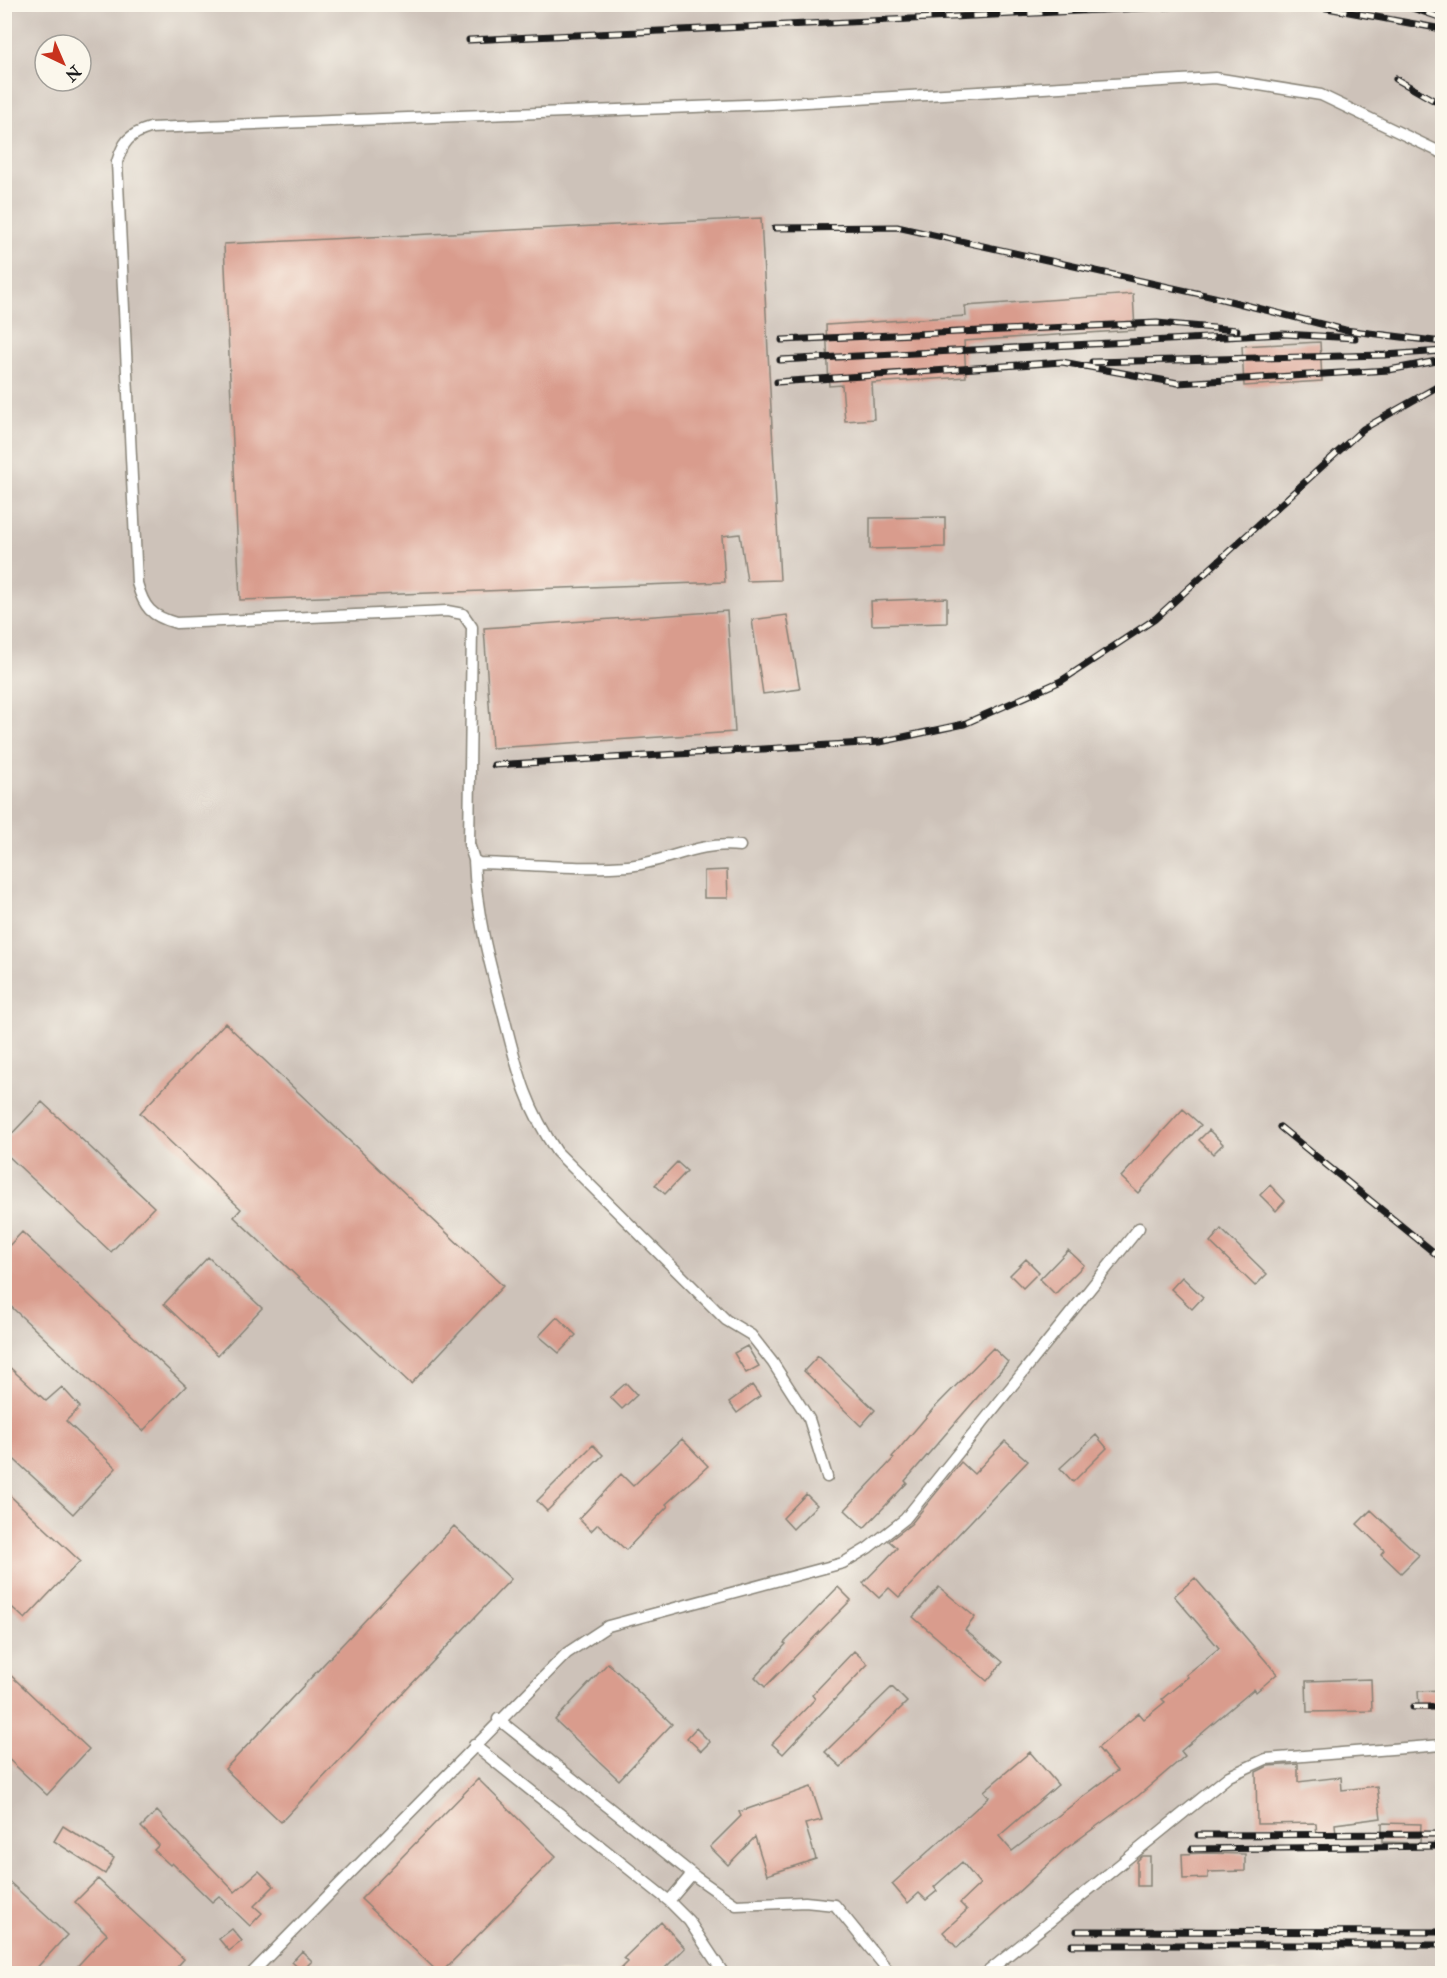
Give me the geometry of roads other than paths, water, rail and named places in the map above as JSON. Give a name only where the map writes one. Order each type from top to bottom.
[{"type":"lane","points":[[827,1477],[809,1419],[751,1335],[726,1320],[557,1152],[539,1126],[525,1096],[488,959],[475,897],[474,860],[469,844],[472,627],[463,614],[447,611],[176,623],[157,617],[142,600],[137,583],[117,162],[122,145],[133,133],[150,128],[772,104],[1215,78],[1321,95],[1443,153]]},
{"type":"lane","points":[[474,860],[479,863],[628,866],[660,860],[696,847],[720,843],[740,846]]},
{"type":"lane","points":[[251,1974],[498,1719],[567,1653],[608,1626],[843,1563],[868,1548],[905,1519],[1139,1228]]},
{"type":"lane","points":[[498,1719],[692,1874],[736,1905],[805,1902],[835,1905],[891,1974]]},
{"type":"lane","points":[[985,1974],[1229,1776],[1266,1759],[1443,1744]]},
{"type":"lane","points":[[474,1745],[669,1901],[689,1921],[724,1974]]},
{"type":"lane","points":[[669,1901],[692,1874]]},
{"type":"railway","points":[[469,40],[1227,4]]},
{"type":"railway","points":[[1305,4],[1442,29]]},
{"type":"railway","points":[[1400,4],[1442,18]]},
{"type":"railway","points":[[1396,79],[1442,105]]},
{"type":"railway","points":[[775,228],[897,227],[1214,297],[1345,330],[1442,342]]},
{"type":"railway","points":[[782,340],[1157,323],[1237,330]]},
{"type":"railway","points":[[780,360],[1283,334],[1355,338]]},
{"type":"railway","points":[[1092,362],[1385,355],[1442,351]]},
{"type":"railway","points":[[777,382],[1062,362],[1178,383],[1389,370],[1442,360]]},
{"type":"railway","points":[[494,765],[880,742],[964,724],[1061,681],[1155,619],[1363,429],[1442,384]]},
{"type":"railway","points":[[1280,1127],[1442,1259]]},
{"type":"railway","points":[[1413,1707],[1442,1707]]},
{"type":"railway","points":[[1198,1835],[1442,1834]]},
{"type":"railway","points":[[1192,1849],[1442,1846]]},
{"type":"railway","points":[[1077,1931],[1442,1932]]},
{"type":"railway","points":[[1072,1945],[1442,1945]]}]
